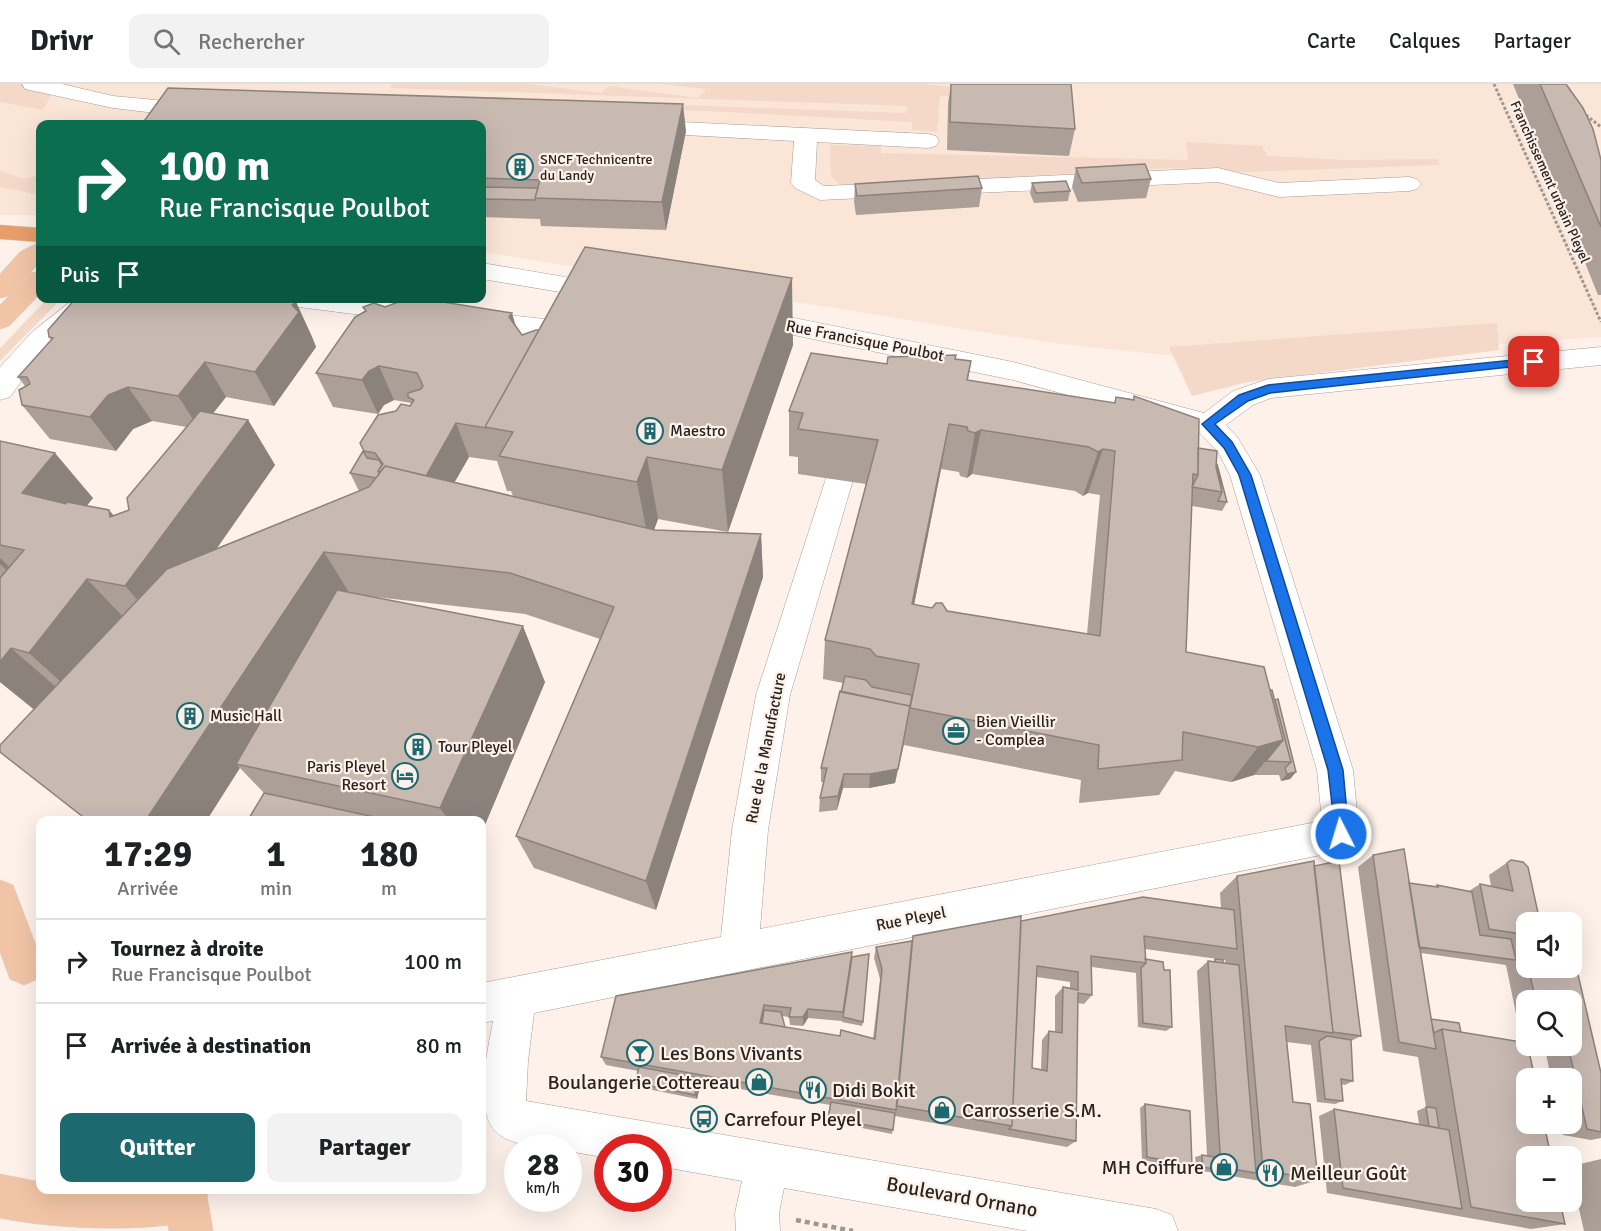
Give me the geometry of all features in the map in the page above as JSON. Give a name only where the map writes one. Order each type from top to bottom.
[{"type":"highway","points":[[0,232],[36,235]]},
{"type":"main road","points":[[0,290],[36,253]]},
{"type":"main road","points":[[0,320],[36,283]]},
{"type":"main road","points":[[0,898],[21,967]]},
{"type":"main road","points":[[0,1196],[113,1224],[188,1205]]},
{"type":"street","points":[[33,84],[138,105],[214,111]]},
{"type":"street","points":[[613,126],[928,141]]},
{"type":"street","points":[[806,135],[803,183],[820,193],[1218,175],[1279,190],[1409,184]]},
{"type":"street","points":[[486,272],[629,295]]},
{"type":"street","points":[[0,390],[30,351],[75,310],[86,303]]},
{"type":"street","points":[[332,303],[544,328]]},
{"type":"street","name":"Rue Francisque Poulbot","points":[[720,312],[1013,371],[1208,424]]},
{"type":"street","points":[[871,370],[879,343]]},
{"type":"street","points":[[1208,424],[1244,398],[1268,389],[1601,356]]},
{"type":"street","name":"Rue Pleyel","points":[[499,1000],[1341,834],[1335,770],[1245,475],[1228,445],[1208,424]]},
{"type":"street","name":"Rue de la Manufacture","points":[[739,953],[750,830],[773,695],[838,480]]},
{"type":"street","name":"Boulevard Ornano","points":[[499,1000],[507,1061],[504,1104],[514,1120],[1156,1231]]},
{"type":"street","points":[[767,1164],[757,1214],[775,1225]]},
{"type":"path","name":"Franchissement urbain Pleyel","points":[[1494,84],[1601,322]]},
{"type":"path","points":[[1575,106],[1601,127]]},
{"type":"path","points":[[775,1225],[854,1231]]},
{"type":"shaded area","name":"SNCF Technicentre du Landy","points":[[0,84],[1601,84],[1601,337],[1447,348],[1295,369],[1053,343],[486,253],[486,120],[36,120],[36,215],[0,215]]},
{"type":"shaded area","points":[[0,84],[19,84],[53,92],[43,110],[0,102]]},
{"type":"shaded area","points":[[392,84],[530,84],[601,93],[609,86],[698,98],[706,89],[661,84],[926,84],[1053,99],[940,96],[937,132],[912,130],[912,122],[595,105],[594,102],[907,113],[907,106],[390,88]]},
{"type":"shaded area","points":[[1186,142],[1262,146],[1268,156],[1346,160],[1437,159],[1440,165],[1217,173],[1172,168],[842,186],[831,177],[830,145],[881,146],[881,153],[1188,160]]},
{"type":"shaded area","points":[[0,170],[23,179],[36,176],[36,194],[0,187]]},
{"type":"shaded area","points":[[43,303],[57,303],[0,361],[0,348]]},
{"type":"shaded area","points":[[1497,323],[1499,350],[1248,382],[1192,396],[1169,347]]},
{"type":"building","points":[[951,84],[1071,84],[1075,129],[950,122]]},
{"type":"building","points":[[1540,84],[1566,84],[1583,108],[1593,129],[1601,160],[1601,227]]},
{"type":"building","points":[[168,88],[683,104],[662,202],[535,198],[540,180],[486,178],[486,120],[145,120]]},
{"type":"building","points":[[1145,164],[1151,179],[1082,183],[1076,168]]},
{"type":"building","points":[[978,176],[982,188],[857,196],[855,184]]},
{"type":"building","points":[[1066,181],[1070,191],[1036,193],[1032,183]]},
{"type":"building","points":[[486,187],[538,188],[535,200],[486,199]]},
{"type":"building","points":[[585,247],[792,278],[722,470],[647,457],[637,482],[499,456],[513,432],[485,427]]},
{"type":"building","points":[[72,303],[295,303],[292,305],[299,312],[255,372],[205,362],[178,396],[128,387],[108,395],[90,417],[22,405],[19,390],[30,384],[27,377],[18,377],[53,338],[49,337],[48,330]]},
{"type":"building","points":[[374,303],[385,307],[396,303],[449,303],[512,313],[509,317],[522,335],[539,330],[486,428],[456,423],[426,476],[385,466],[380,472],[378,471],[383,464],[375,453],[364,451],[360,443],[378,415],[396,411],[401,404],[410,406],[414,400],[408,397],[408,393],[421,389],[423,386],[417,373],[379,366],[369,371],[362,380],[316,373],[355,317],[366,311],[363,307]]},
{"type":"building","points":[[811,353],[887,364],[888,357],[956,355],[955,359],[971,361],[967,380],[1115,403],[1116,397],[1134,400],[1134,396],[1199,419],[1198,475],[1193,474],[1186,652],[1264,667],[1283,740],[1258,747],[1183,732],[1182,760],[1098,769],[1099,745],[910,708],[919,664],[876,656],[870,649],[825,640],[878,440],[798,429],[803,413],[789,411]],"holes":[[[949,424],[967,427],[968,431],[975,433],[981,430],[1089,447],[1098,452],[1103,449],[1115,451],[1100,636],[947,611],[942,603],[936,603],[932,608],[912,604]]]},
{"type":"building","points":[[200,411],[248,420],[125,586],[87,579],[29,653],[11,648],[0,662],[0,578],[24,550],[0,545],[0,441],[55,453],[22,493],[66,504],[67,502],[109,510],[110,517],[129,510],[127,498]]},
{"type":"building","points":[[1198,448],[1217,451],[1216,467],[1222,492],[1192,487],[1198,475]]},
{"type":"building","points":[[363,451],[367,458],[379,460],[382,465],[376,478],[350,473]]},
{"type":"building","points":[[1217,464],[1227,502],[1218,501],[1222,492]]},
{"type":"building","points":[[385,466],[655,530],[761,534],[646,881],[516,836],[614,607],[510,573],[324,552],[149,816],[82,816],[0,752],[0,745],[167,569],[369,487]]},
{"type":"building","points":[[337,590],[523,626],[440,808],[236,764]]},
{"type":"building","points":[[845,676],[866,680],[872,687],[912,695],[910,706],[841,692]]},
{"type":"building","points":[[1270,690],[1272,690],[1291,762],[1266,761],[1283,740]]},
{"type":"building","points":[[840,691],[910,706],[898,769],[870,774],[844,774],[838,796],[820,798],[827,768],[821,768]]},
{"type":"building","points":[[1278,699],[1296,772],[1287,774],[1285,768],[1291,762],[1275,700]]},
{"type":"building","points":[[264,793],[370,816],[250,816]]},
{"type":"building","points":[[1404,849],[1436,1049],[1399,1042],[1373,855]]},
{"type":"building","points":[[1511,860],[1523,862],[1528,867],[1538,912],[1516,912],[1516,933],[1489,929],[1480,884],[1513,891],[1507,863]]},
{"type":"building","points":[[1314,861],[1333,1033],[1285,1026],[1293,1102],[1310,1104],[1318,1180],[1263,1170],[1237,876]]},
{"type":"building","points":[[1339,861],[1361,1036],[1333,1032],[1314,866]]},
{"type":"building","points":[[1409,883],[1438,887],[1437,885],[1472,892],[1480,935],[1511,939],[1516,960],[1419,947]]},
{"type":"building","points":[[1143,897],[1234,910],[1237,949],[1144,936],[1146,963],[1091,956],[1092,995],[1078,993],[1076,1141],[1009,1129],[1012,1126],[1021,921]],"holes":[[[1037,966],[1078,972],[1078,990],[1063,987],[1062,1033],[1049,1031],[1047,1071],[1032,1068]]]},
{"type":"building","points":[[1021,916],[1012,1126],[897,1106],[913,936]]},
{"type":"building","points":[[912,941],[896,1110],[601,1057],[616,996],[852,952],[843,1012],[808,1009],[803,1017],[789,1017],[791,1008],[764,1005],[760,1023],[840,1036],[841,1030],[875,1039],[882,969],[876,947]]},
{"type":"building","points":[[869,954],[863,1022],[843,1017],[852,957]]},
{"type":"building","points":[[1145,959],[1163,962],[1164,970],[1170,970],[1172,1027],[1143,1023],[1141,968],[1146,963]]},
{"type":"building","points":[[1215,959],[1223,960],[1223,963],[1215,962]]},
{"type":"building","points":[[1208,961],[1239,965],[1256,1173],[1221,1167]]},
{"type":"building","points":[[1530,978],[1579,978],[1582,990],[1534,990]]},
{"type":"building","points":[[1582,992],[1601,1073],[1601,1132],[1587,1129],[1582,1107],[1582,1068],[1573,1068],[1570,1056],[1582,1056]]},
{"type":"building","points":[[764,1010],[781,1012],[785,1027],[762,1023]]},
{"type":"building","points":[[1431,1019],[1459,1023],[1461,1032],[1442,1029],[1434,1033]]},
{"type":"building","points":[[1442,1029],[1516,1041],[1516,1056],[1530,1056],[1533,1068],[1516,1068],[1516,1134],[1546,1134],[1549,1146],[1516,1146],[1516,1212],[1562,1212],[1565,1224],[1471,1207]]},
{"type":"building","points":[[1327,1036],[1351,1040],[1353,1081],[1341,1079],[1343,1101],[1325,1099],[1319,1041]]},
{"type":"building","points":[[639,1067],[699,1078],[695,1095],[635,1083]]},
{"type":"building","points":[[831,1102],[895,1113],[893,1130],[828,1118]]},
{"type":"building","points":[[1145,1104],[1190,1111],[1192,1165],[1147,1157]]},
{"type":"building","points":[[1426,1107],[1436,1108],[1439,1128],[1429,1126]]},
{"type":"building","points":[[1334,1109],[1449,1130],[1462,1209],[1343,1188]]},
{"type":"building","points":[[1202,1155],[1214,1157],[1214,1169],[1203,1167]]},
{"type":"place","name":"SNCF Technicentre du Landy","points":[[520,167]]},
{"type":"place","name":"Maestro","points":[[650,431]]},
{"type":"place","name":"Music Hall","points":[[190,716]]},
{"type":"place","name":"Bien Vieillir - Complea","points":[[956,731]]},
{"type":"place","name":"Tour Pleyel","points":[[418,747]]},
{"type":"place","name":"Paris Pleyel Resort","points":[[405,776]]},
{"type":"place","name":"Les Bons Vivants","points":[[640,1053]]},
{"type":"place","name":"Boulangerie Cottereau","points":[[759,1082]]},
{"type":"place","name":"Didi Bokit","points":[[813,1090]]},
{"type":"place","name":"Carrosserie S.M.","points":[[942,1110]]},
{"type":"place","name":"Carrefour Pleyel","points":[[704,1119]]},
{"type":"place","name":"MH Coiffure","points":[[1224,1167]]},
{"type":"place","name":"Meilleur Goût","points":[[1270,1173]]},
{"type":"route","points":[[1341,834],[1335,770],[1245,475],[1228,445],[1208,424],[1244,398],[1268,389],[1534,362]]}]
